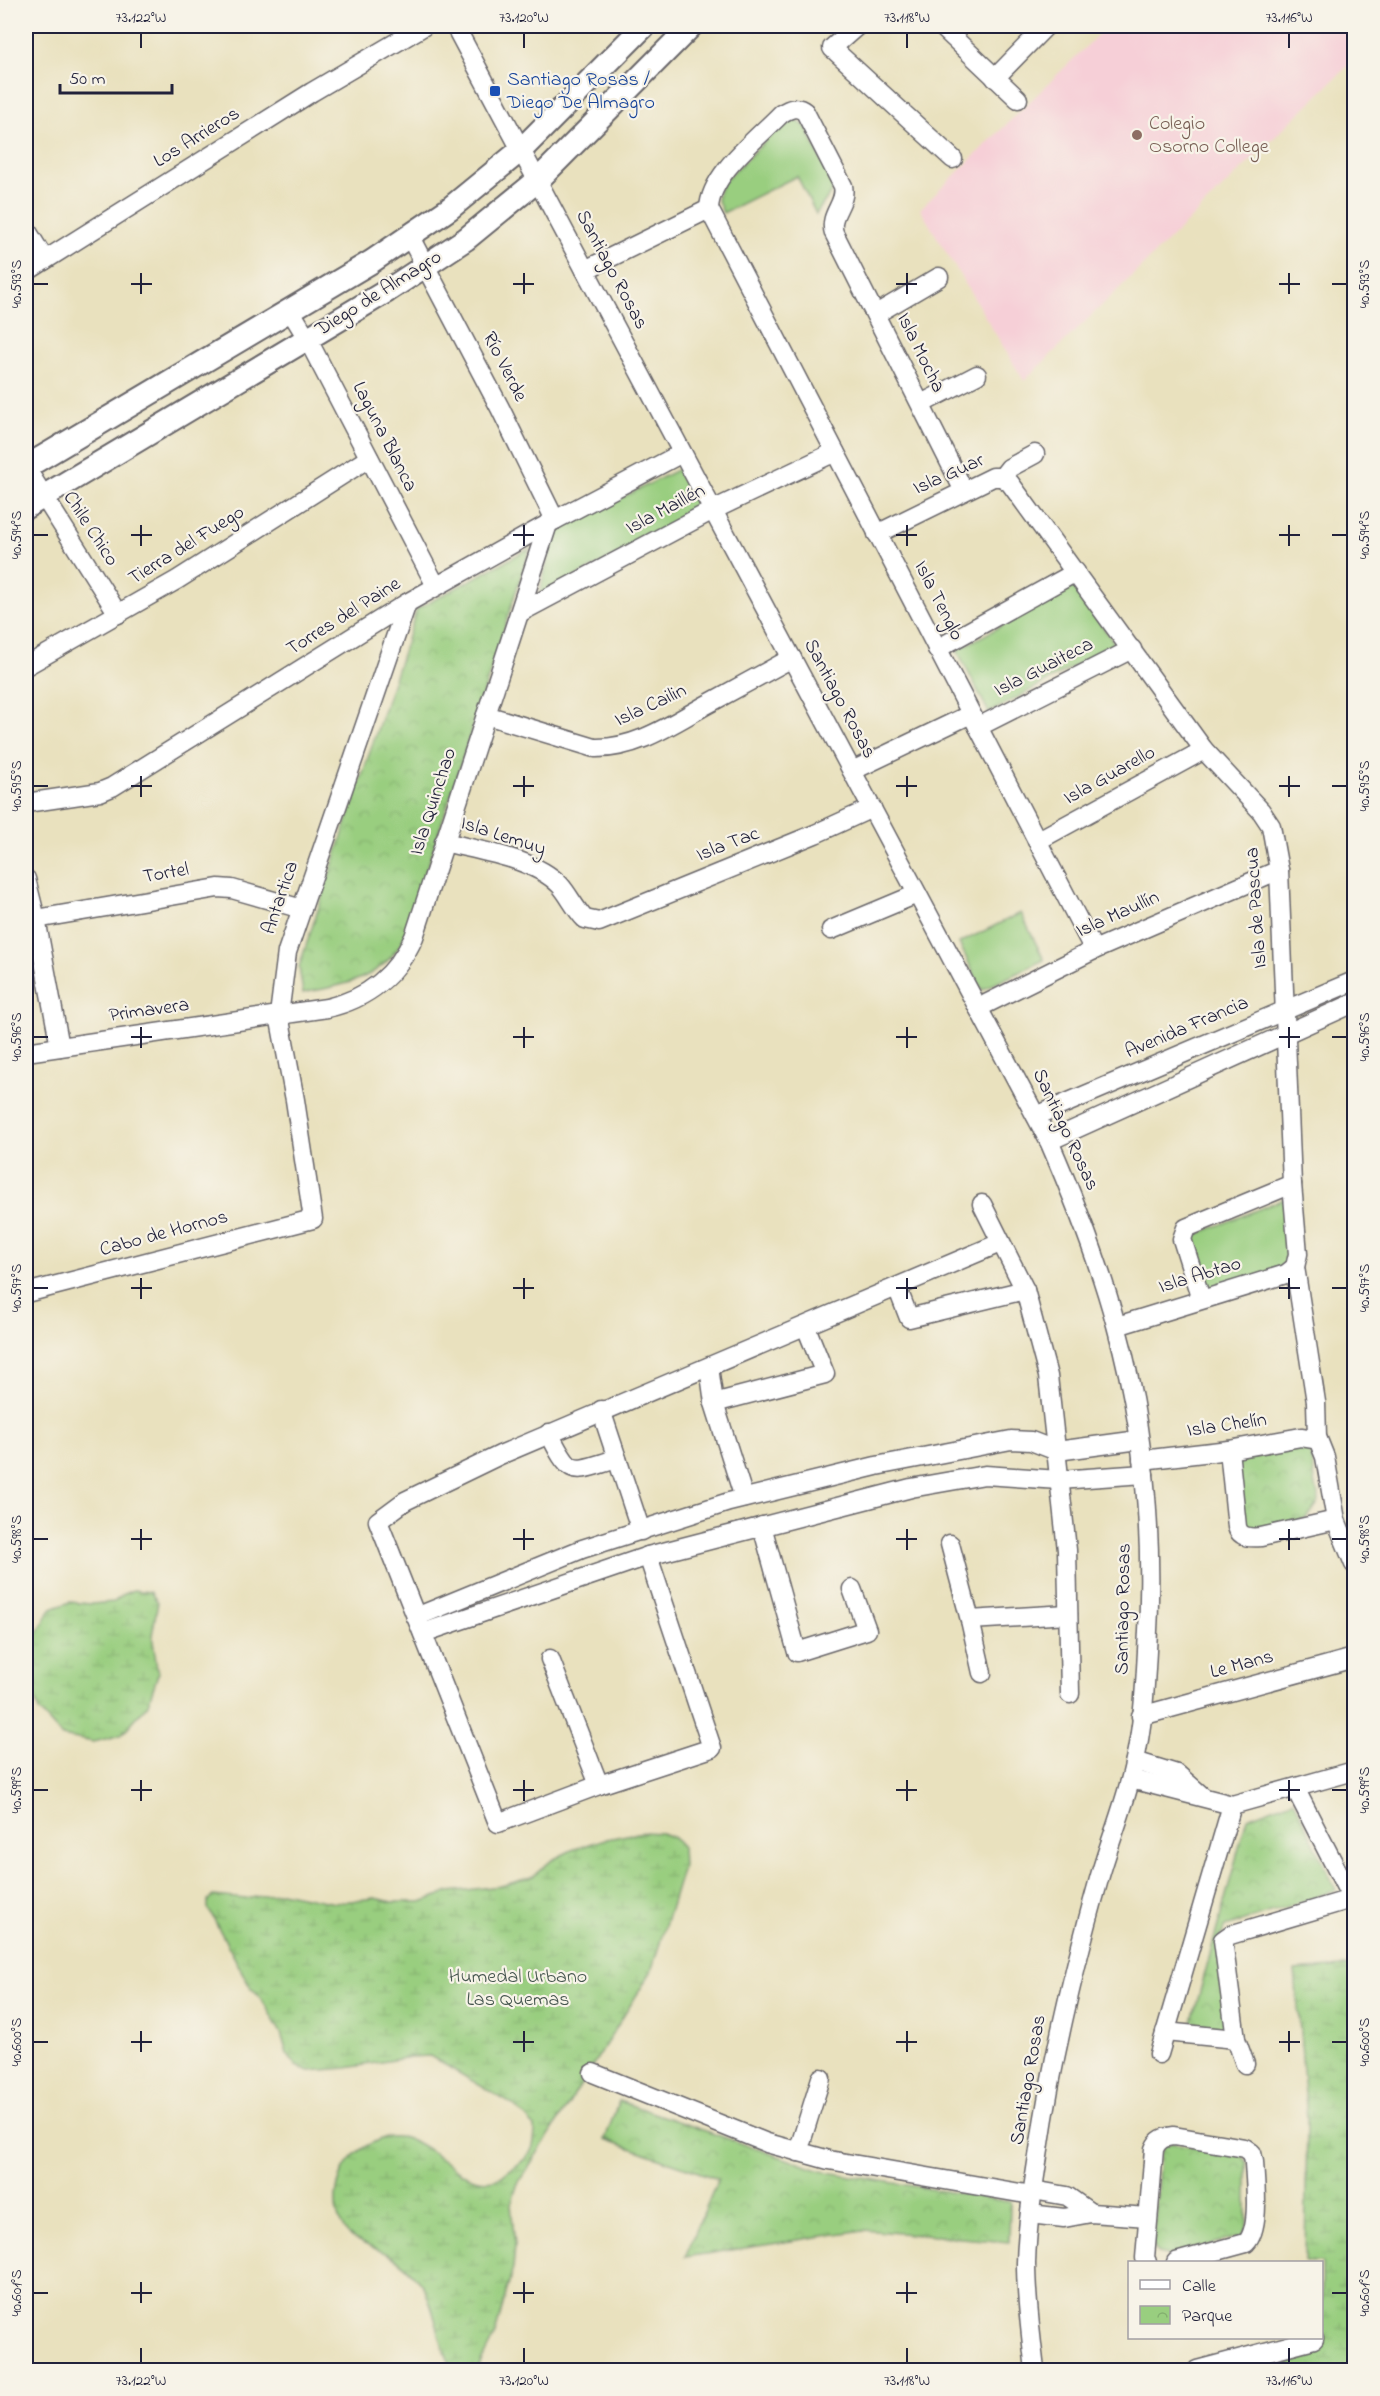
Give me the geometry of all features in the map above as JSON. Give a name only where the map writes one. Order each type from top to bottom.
[{"type":"main road","name":"Diego de Almagro","points":[[26,468],[410,237],[477,187],[521,150],[644,26]]},
{"type":"main road","name":"Diego de Almagro","points":[[34,502],[426,266],[504,210],[537,181],[691,26]]},
{"type":"street","name":"Los Arrieros","points":[[26,272],[312,92],[424,26]]},
{"type":"street","name":"Santiago Rosas","points":[[455,26],[1049,1141],[1091,1244],[1117,1326],[1128,1373],[1143,1467],[1149,1627],[1135,1761],[1100,1877],[1056,2045],[1033,2192],[1026,2262],[1027,2301],[1035,2370]]},
{"type":"street","points":[[857,26],[832,48],[953,159]]},
{"type":"street","points":[[941,26],[1018,99]]},
{"type":"street","points":[[995,78],[1046,26]]},
{"type":"street","name":"Isla Mocha","points":[[709,209],[711,193],[720,176],[781,114],[792,108],[805,112],[843,186],[844,195],[833,216],[832,228],[964,491]]},
{"type":"street","points":[[585,270],[709,209]]},
{"type":"street","name":"Isla Tenglo","points":[[709,209],[1094,950]]},
{"type":"street","points":[[26,229],[45,260]]},
{"type":"street","name":"Río Verde","points":[[410,237],[551,522]]},
{"type":"street","points":[[876,314],[939,278]]},
{"type":"street","name":"Laguna Blanca","points":[[290,310],[307,338],[436,586]]},
{"type":"street","points":[[921,405],[977,375]]},
{"type":"street","name":"Isla Maillén","points":[[521,612],[713,510],[835,452]]},
{"type":"street","name":"Torres del Paine","points":[[26,803],[100,792],[112,787],[436,586],[682,453]]},
{"type":"street","name":"Isla Guar","points":[[877,534],[993,477],[1002,477],[1010,468],[1035,454]]},
{"type":"street","name":"Tierra del Fuego","points":[[26,666],[177,580],[369,458]]},
{"type":"street","name":"Chile Chico","points":[[26,468],[34,502],[118,614]]},
{"type":"street","name":"Isla de Pascua","points":[[1002,477],[1010,483],[1076,572],[1203,750],[1261,812],[1271,826],[1279,870],[1292,1184],[1298,1254],[1295,1267],[1316,1402],[1317,1437],[1325,1457],[1336,1520],[1354,1564]]},
{"type":"street","name":"Isla Quinchao","points":[[279,1015],[350,1002],[369,992],[401,961],[414,937],[551,522]]},
{"type":"street","points":[[937,649],[1076,572]]},
{"type":"street","name":"Antartica","points":[[313,1219],[295,1100],[279,1015],[286,952],[407,603]]},
{"type":"street","name":"Isla Guaiteca","points":[[852,771],[974,720],[1132,649]]},
{"type":"street","name":"Isla Cailin","points":[[486,715],[595,748],[620,746],[659,731],[792,658]]},
{"type":"street","name":"Isla Guarello","points":[[1037,841],[1203,750]]},
{"type":"street","name":"Isla Tac","points":[[599,922],[815,834],[872,808]]},
{"type":"street","name":"Isla Lemuy","points":[[444,842],[502,856],[535,868],[560,886],[585,919],[599,922]]},
{"type":"street","name":"Isla Maullín","points":[[978,1008],[1094,950],[1279,870]]},
{"type":"street","points":[[26,879],[36,919],[60,1047]]},
{"type":"street","name":"Tortel","points":[[36,919],[218,888],[232,889],[302,909]]},
{"type":"street","points":[[831,930],[917,894]]},
{"type":"street","name":"Avenida Francia","points":[[1036,1116],[1354,981]]},
{"type":"street","points":[[1049,1141],[1354,1003]]},
{"type":"street","name":"Primavera","points":[[26,1052],[279,1015]]},
{"type":"street","points":[[1201,1299],[1182,1239],[1186,1228],[1292,1184]]},
{"type":"street","points":[[982,1204],[1025,1290],[1048,1376],[1067,1550],[1070,1694]]},
{"type":"street","name":"Cabo de Hornos","points":[[26,1293],[313,1219]]},
{"type":"street","points":[[648,1556],[712,1748],[599,1785],[498,1823],[378,1521],[405,1501],[549,1433],[806,1327],[1000,1243]]},
{"type":"street","name":"Isla Abtao","points":[[1117,1326],[1286,1274],[1295,1267]]},
{"type":"street","points":[[897,1287],[909,1318],[1025,1290]]},
{"type":"street","points":[[714,1402],[825,1374],[806,1327]]},
{"type":"street","points":[[709,1367],[714,1402],[744,1498]]},
{"type":"street","points":[[601,1410],[641,1531]]},
{"type":"street","points":[[549,1433],[563,1462],[572,1468],[581,1469],[617,1459]]},
{"type":"street","name":"Isla Chelín","points":[[420,1625],[648,1556],[911,1488],[985,1475],[1059,1480],[1143,1467],[1300,1437],[1314,1439],[1317,1437]]},
{"type":"street","points":[[420,1625],[582,1549],[744,1498],[876,1466],[1011,1440],[1031,1441],[1057,1451],[1139,1440]]},
{"type":"street","points":[[1229,1450],[1237,1527],[1244,1536],[1261,1537],[1336,1520]]},
{"type":"street","points":[[762,1526],[797,1652],[867,1630],[852,1589]]},
{"type":"street","points":[[950,1544],[982,1673]]},
{"type":"street","points":[[970,1620],[1068,1614]]},
{"type":"street","name":"Le Mans","points":[[1141,1716],[1354,1658]]},
{"type":"street","points":[[550,1659],[599,1785]]},
{"type":"street","points":[[1135,1761],[1177,1774],[1203,1797]]},
{"type":"street","points":[[1131,1779],[1232,1805],[1354,1771]]},
{"type":"street","points":[[1245,2064],[1236,2039],[1223,1940],[1230,1935],[1353,1901],[1295,1788]]},
{"type":"street","points":[[1159,2054],[1232,1805]]},
{"type":"street","points":[[1165,2032],[1236,2039]]},
{"type":"street","points":[[593,2073],[766,2144],[829,2160],[1067,2196],[1091,2213]]},
{"type":"street","points":[[798,2151],[821,2078]]},
{"type":"street","points":[[1146,2261],[1144,2258],[1154,2150],[1157,2142],[1174,2136],[1245,2148],[1252,2152],[1255,2227],[1252,2238],[1246,2243],[1180,2261]]},
{"type":"street","points":[[1030,2214],[1064,2218],[1091,2213],[1148,2217]]},
{"type":"street","points":[[1197,2370],[1310,2339]]},
{"type":"shaded area","name":"Colegio Osorno College","points":[[1107,26],[1354,26],[1354,60],[1024,381],[920,209]]},
{"type":"green space","points":[[787,120],[796,120],[806,127],[834,188],[816,214],[797,176],[723,213],[717,199],[722,183]]},
{"type":"green space","points":[[689,464],[711,508],[539,595],[555,531]]},
{"type":"green space","points":[[530,548],[403,939],[389,959],[368,975],[343,984],[303,993],[299,967],[417,609]]},
{"type":"green space","points":[[1074,586],[1115,644],[989,713],[957,650]]},
{"type":"green space","points":[[1021,913],[1044,960],[982,990],[959,943]]},
{"type":"green space","points":[[1286,1198],[1288,1262],[1280,1274],[1209,1293],[1188,1246],[1192,1236]]},
{"type":"green space","points":[[1309,1448],[1319,1502],[1306,1518],[1270,1531],[1247,1530],[1239,1519],[1236,1460],[1241,1456]]},
{"type":"green space","points":[[133,1590],[150,1592],[158,1602],[152,1635],[158,1674],[148,1704],[121,1735],[94,1742],[62,1736],[39,1711],[26,1672],[36,1636],[51,1609],[70,1602],[91,1604],[114,1602]]},
{"type":"green space","points":[[1294,1800],[1336,1890],[1226,1927],[1217,1942],[1237,2033],[1192,2021],[1247,1818]]},
{"type":"green space","name":"Humedal Urbano Las Quemas","points":[[642,1832],[662,1833],[674,1838],[682,1847],[683,1867],[651,1972],[518,2183],[511,2204],[515,2246],[513,2268],[495,2334],[477,2370],[457,2370],[450,2364],[446,2355],[422,2285],[398,2260],[357,2240],[342,2226],[336,2201],[338,2184],[349,2161],[357,2153],[374,2142],[391,2137],[407,2139],[422,2145],[464,2174],[479,2180],[494,2180],[528,2156],[533,2147],[535,2127],[515,2106],[430,2056],[310,2071],[296,2066],[287,2054],[281,2033],[262,2000],[248,1983],[208,1908],[208,1900],[213,1896],[246,1899],[281,1892],[335,1903],[374,1898],[393,1902],[421,1902],[449,1892],[501,1886],[532,1877],[552,1860],[572,1850],[602,1840]]},
{"type":"green space","points":[[1354,1966],[1354,2370],[1284,2370],[1302,2339],[1323,2339],[1323,2261],[1305,2261],[1307,2118],[1295,1971]]},
{"type":"green space","points":[[619,2101],[821,2171],[1010,2202],[1009,2242],[863,2230],[685,2257],[718,2179],[605,2139]]},
{"type":"green space","points":[[1171,2143],[1242,2155],[1247,2162],[1247,2228],[1242,2236],[1167,2256],[1158,2254],[1153,2245],[1160,2154],[1164,2146]]},
{"type":"place","name":"Santiago Rosas / Diego De Almagro","points":[[495,91]]},
{"type":"place","name":"Colegio Osorno College","points":[[1137,135]]}]
